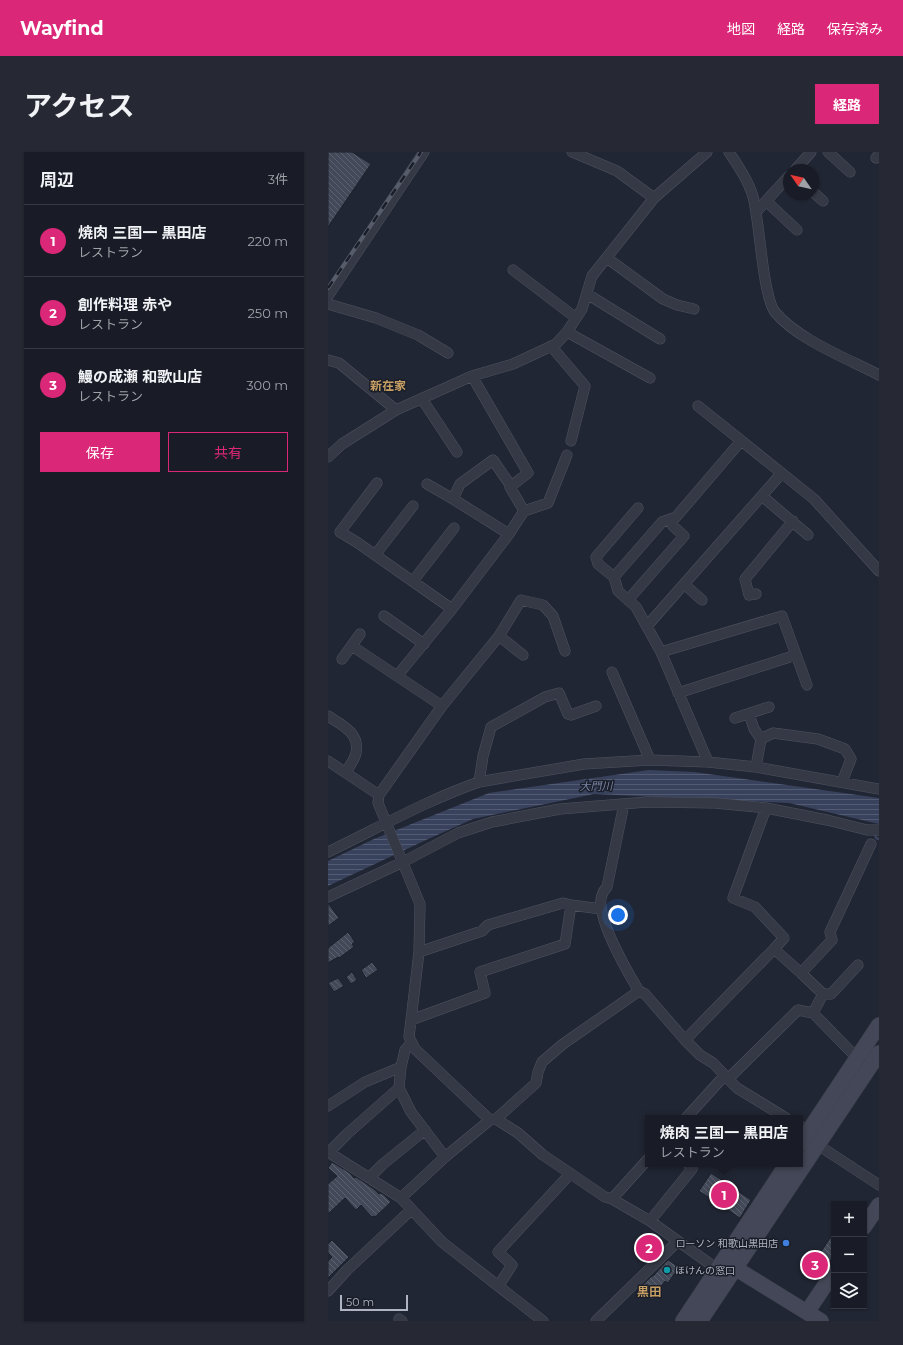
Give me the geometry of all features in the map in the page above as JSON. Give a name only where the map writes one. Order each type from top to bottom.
[{"type":"street","points":[[328,296],[424,152]]},
{"type":"street","points":[[572,152],[617,171],[654,198]]},
{"type":"street","points":[[328,457],[342,444],[396,410],[472,376],[514,364],[556,344],[567,332],[582,309],[592,276],[654,198],[707,152]]},
{"type":"street","points":[[730,152],[750,187],[756,212],[766,285],[772,307],[776,313],[803,336],[879,375]]},
{"type":"street","points":[[800,164],[811,152]]},
{"type":"street","points":[[828,152],[850,172]]},
{"type":"street","points":[[756,212],[783,183]]},
{"type":"street","points":[[819,197],[823,201]]},
{"type":"street","points":[[766,201],[797,230]]},
{"type":"street","points":[[607,258],[663,299],[677,305],[694,309]]},
{"type":"street","points":[[513,270],[576,318]]},
{"type":"street","points":[[587,294],[660,339]]},
{"type":"street","points":[[328,304],[376,318],[418,335],[448,353]]},
{"type":"street","points":[[567,332],[650,378]]},
{"type":"street","points":[[551,346],[585,386],[571,441]]},
{"type":"street","points":[[328,360],[339,363],[396,410]]},
{"type":"street","points":[[472,376],[528,473],[511,486]]},
{"type":"street","points":[[422,399],[457,452]]},
{"type":"street","points":[[698,406],[814,499],[879,571]]},
{"type":"street","points":[[614,577],[662,522],[676,517],[741,441]]},
{"type":"street","points":[[398,676],[452,609],[509,534],[524,511],[548,503],[566,455]]},
{"type":"street","points":[[453,499],[460,484],[493,460],[511,486],[510,487],[524,511]]},
{"type":"street","points":[[647,626],[781,474]]},
{"type":"street","points":[[377,483],[340,532],[452,609]]},
{"type":"street","points":[[427,484],[509,534]]},
{"type":"street","points":[[762,496],[808,535]]},
{"type":"street","points":[[375,555],[413,506]]},
{"type":"street","points":[[638,508],[596,557],[598,564],[614,577],[618,591],[636,608],[647,626],[661,652],[708,762]]},
{"type":"street","points":[[628,600],[684,536],[673,526],[670,519]]},
{"type":"street","points":[[756,594],[749,595],[745,579],[793,522]]},
{"type":"street","points":[[413,581],[454,528]]},
{"type":"street","points":[[684,584],[702,600]]},
{"type":"street","points":[[565,651],[553,616],[543,605],[521,600],[499,636],[442,706],[379,796],[378,803],[420,904],[419,952],[409,1037],[415,1049],[493,1119],[518,1133],[543,1155],[570,1174],[605,1197],[612,1199],[650,1221],[717,1269],[735,1268],[804,1317],[821,1321]]},
{"type":"street","points":[[384,616],[424,644]]},
{"type":"street","points":[[661,652],[782,616],[807,685]]},
{"type":"street","points":[[342,659],[360,634]]},
{"type":"street","points":[[499,636],[523,655]]},
{"type":"street","points":[[352,646],[442,706]]},
{"type":"street","points":[[678,693],[796,655]]},
{"type":"street","points":[[612,672],[650,760]]},
{"type":"street","points":[[479,782],[483,756],[491,727],[545,697],[559,693],[568,714],[571,715],[596,706]]},
{"type":"street","points":[[735,718],[770,707]]},
{"type":"street","points":[[749,714],[754,729],[761,739],[756,767]]},
{"type":"street","points":[[328,716],[350,731],[356,742],[356,754],[346,772]]},
{"type":"street","points":[[761,739],[773,733],[818,739],[845,749],[851,759],[842,782]]},
{"type":"street","points":[[328,852],[388,824],[438,797],[479,782],[584,764],[650,760],[708,762],[756,767],[879,789]]},
{"type":"street","points":[[328,761],[379,796]]},
{"type":"street","points":[[328,897],[458,833],[492,822],[560,809],[647,802],[715,803],[766,808],[827,820],[867,830],[879,830]]},
{"type":"street","points":[[624,804],[607,887],[601,896],[604,922],[624,965],[639,991],[645,994],[685,1040],[700,1054],[713,1063],[737,1088],[781,1115]]},
{"type":"street","points":[[685,1040],[784,938],[755,907],[733,898],[766,808]]},
{"type":"street","points":[[801,973],[832,940],[830,932],[875,846],[868,837],[867,830]]},
{"type":"street","points":[[419,952],[482,931],[488,925],[563,903],[602,909]]},
{"type":"street","points":[[411,1020],[485,993],[480,972],[565,944],[571,905]]},
{"type":"street","points":[[774,949],[823,994],[831,994],[858,965]]},
{"type":"street","points":[[401,1198],[445,1157],[536,1083],[542,1062],[563,1044],[639,991]]},
{"type":"street","points":[[813,1013],[823,994]]},
{"type":"street","points":[[689,1115],[798,1010],[813,1013],[857,1058]]},
{"type":"street","points":[[879,1025],[857,1058],[804,1129],[818,1144],[879,1185]]},
{"type":"street","points":[[412,1043],[405,1050],[401,1067],[400,1088],[411,1112],[445,1157]]},
{"type":"street","points":[[803,1166],[879,1054]]},
{"type":"street","points":[[328,1106],[365,1082],[401,1067]]},
{"type":"street","points":[[400,1088],[328,1152],[401,1198],[442,1242],[542,1321]]},
{"type":"street","points":[[369,1178],[383,1164],[425,1130]]},
{"type":"street","points":[[612,1199],[645,1163]]},
{"type":"street","points":[[650,1221],[692,1169],[690,1167]]},
{"type":"street","points":[[683,1321],[785,1167]]},
{"type":"street","points":[[700,1321],[803,1167]]},
{"type":"street","points":[[499,1286],[512,1265],[498,1252],[570,1174]]},
{"type":"street","points":[[867,1223],[879,1205]]},
{"type":"street","points":[[328,1291],[347,1270],[411,1210]]},
{"type":"street","points":[[596,1321],[678,1241]]},
{"type":"street","points":[[804,1317],[833,1273]]},
{"type":"water","name":"大門川","points":[[649,770],[694,772],[879,798],[879,824],[789,803],[594,794],[473,819],[328,886],[328,861],[374,839],[489,793]]},
{"type":"building","points":[[328,152],[352,152],[371,164],[328,227]]},
{"type":"building","points":[[328,903],[339,918],[328,926]]},
{"type":"building","points":[[348,932],[355,942],[352,944],[354,947],[339,958],[338,957],[328,963],[328,948]]},
{"type":"building","points":[[372,962],[378,970],[366,978],[361,970]]},
{"type":"building","points":[[352,972],[357,980],[351,984],[346,977]]},
{"type":"building","points":[[338,978],[344,986],[334,992],[328,983]]},
{"type":"building","points":[[332,1162],[350,1173],[354,1178],[356,1177],[374,1189],[379,1194],[381,1193],[384,1195],[391,1202],[375,1217],[372,1217],[361,1205],[356,1210],[345,1198],[328,1214],[328,1184],[337,1176],[328,1168]]},
{"type":"building","points":[[711,1173],[751,1200],[740,1218],[699,1191]]},
{"type":"building","points":[[831,1237],[831,1260],[818,1280],[807,1273]]},
{"type":"building","points":[[332,1240],[349,1257],[328,1278],[328,1261],[332,1257],[328,1253],[328,1244]]},
{"type":"building","points":[[668,1260],[679,1267],[668,1283],[665,1281],[652,1300],[637,1290],[653,1276]]},
{"type":"waterway","points":[[875,833],[876,838],[879,839]]},
{"type":"railway","points":[[328,288],[421,152]]},
{"type":"place","name":"焼肉 三国一 黒田店","points":[[724,1195]]},
{"type":"place","name":"ローソン 和歌山黒田店","points":[[786,1243]]},
{"type":"place","name":"創作料理 赤や","points":[[649,1248]]},
{"type":"place","name":"鰻の成瀬 和歌山店","points":[[815,1265]]},
{"type":"place","name":"ほけんの窓口","points":[[667,1270]]},
{"type":"district","name":"新在家","points":[[388,385]]},
{"type":"district","name":"黒田","points":[[649,1291]]}]
